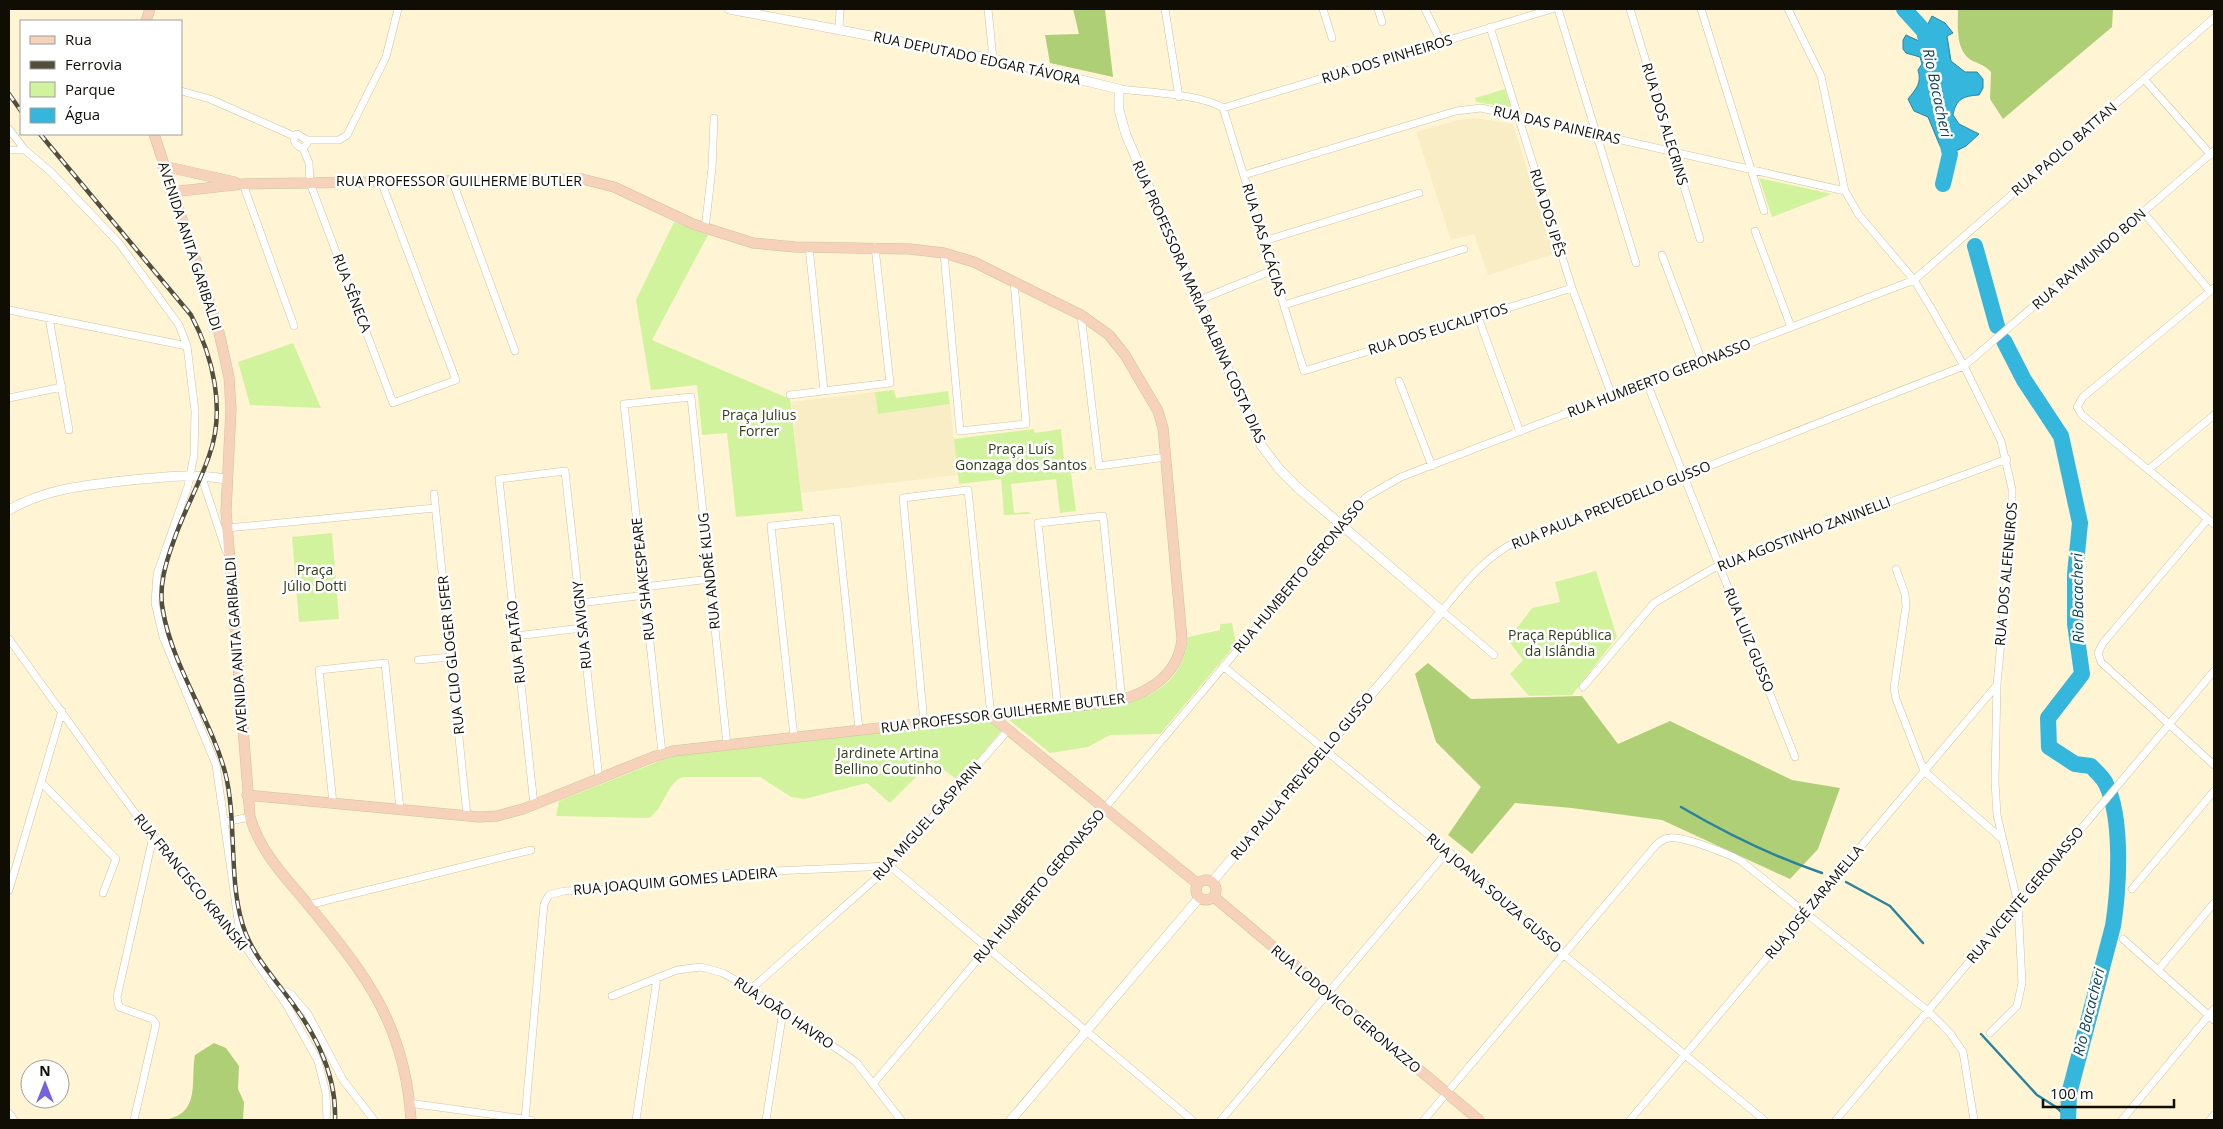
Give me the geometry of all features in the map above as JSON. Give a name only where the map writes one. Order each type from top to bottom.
[{"type":"main road","name":"AVENIDA ANITA GARIBALDI","points":[[154,135],[171,192],[226,358],[231,409],[226,480],[227,528],[250,817],[266,853],[354,962],[380,1003],[400,1052],[410,1103],[410,1120]]},
{"type":"main road","name":"RUA PROFESSOR GUILHERME BUTLER","points":[[163,166],[243,184]]},
{"type":"main road","name":"RUA PROFESSOR GUILHERME BUTLER","points":[[171,192],[243,184],[452,180],[593,181],[614,187],[705,229],[760,244],[809,247],[875,247],[944,253],[964,258],[1082,315],[1109,335],[1125,355],[1161,420],[1166,457],[1182,629],[1181,647],[1174,663],[1155,686],[1141,694],[1122,700],[1058,709],[727,744],[662,753],[534,805],[497,816],[467,816],[247,795]]},
{"type":"main road","points":[[991,716],[1198,884]]},
{"type":"main road","points":[[1207,880],[1212,882],[1216,888],[1214,897],[1206,901],[1199,898],[1196,890],[1198,884],[1207,880]]},
{"type":"main road","name":"RUA LODOVICO GERONAZZO","points":[[1214,897],[1479,1120]]},
{"type":"street","points":[[182,91],[210,99],[294,136],[297,134],[307,140],[339,140],[347,135],[386,57],[398,9]]},
{"type":"street","name":"RUA DEPUTADO EDGAR TÁVORA","points":[[729,9],[993,59],[1119,89],[1208,102],[1223,108]]},
{"type":"street","points":[[839,29],[840,9]]},
{"type":"street","points":[[988,9],[993,59]]},
{"type":"street","points":[[1165,9],[1179,97]]},
{"type":"street","points":[[1322,9],[1332,38]]},
{"type":"street","points":[[1378,9],[1382,22]]},
{"type":"street","points":[[1425,9],[1441,42]]},
{"type":"street","name":"RUA DOS PINHEIROS","points":[[1223,108],[1552,9]]},
{"type":"street","points":[[1558,9],[1636,263]]},
{"type":"street","name":"RUA DOS ALECRINS","points":[[1630,9],[1700,239]]},
{"type":"street","points":[[1701,9],[1764,211]]},
{"type":"street","name":"RUA DOS ALFENEIROS","points":[[1788,9],[1820,76],[1845,191],[1867,226],[1914,280],[1964,366],[1994,426],[2007,458],[2012,489],[2013,514],[1997,684],[1995,781],[2001,838],[2018,904],[2022,968],[2021,996],[2012,1013],[1990,1033]]},
{"type":"street","name":"RUA PAOLO BATTAN","points":[[1914,280],[2214,18]]},
{"type":"street","name":"RUA DOS IPÊS","points":[[1490,28],[1572,288],[1612,396]]},
{"type":"street","points":[[2144,79],[2212,153]]},
{"type":"street","name":"RUA PROFESSORA MARIA BALBINA COSTA DIAS","points":[[1119,89],[1119,110],[1126,136],[1261,444],[1269,457],[1293,484],[1494,655]]},
{"type":"street","name":"RUA DAS ACÁCIAS","points":[[1223,108],[1304,371]]},
{"type":"street","name":"RUA DAS PAINEIRAS","points":[[1244,175],[1468,108],[1488,109],[1517,115],[1845,191]]},
{"type":"street","points":[[705,229],[712,168],[714,118]]},
{"type":"street","points":[[9,129],[25,150],[51,172],[119,242],[179,325],[187,346],[196,429],[190,474],[161,559],[154,590],[155,603],[163,637],[212,753],[225,822],[241,941]]},
{"type":"street","points":[[294,136],[297,145],[303,148],[307,144],[307,140]]},
{"type":"street","name":"RUA SÊNECA","points":[[303,148],[309,163],[310,183],[393,403],[456,380],[381,181]]},
{"type":"street","points":[[9,150],[25,150]]},
{"type":"street","name":"RUA RAYMUNDO BON","points":[[1964,366],[2212,153]]},
{"type":"street","points":[[452,180],[514,351]]},
{"type":"street","points":[[243,184],[294,326]]},
{"type":"street","points":[[1264,241],[1419,193]]},
{"type":"street","points":[[2144,212],[2212,290],[2083,397],[2077,407],[2082,415],[2214,524]]},
{"type":"street","points":[[1755,231],[1791,327]]},
{"type":"street","points":[[809,247],[824,391]]},
{"type":"street","points":[[790,395],[890,383],[875,247]]},
{"type":"street","points":[[1284,305],[1464,249]]},
{"type":"street","points":[[944,253],[960,431],[1026,424],[1014,281]]},
{"type":"street","points":[[1662,255],[1702,361]]},
{"type":"street","points":[[1198,301],[1273,270]]},
{"type":"street","name":"RUA HUMBERTO GERONASSO","points":[[873,1084],[1366,497],[1378,489],[1432,466],[1914,280]]},
{"type":"street","name":"RUA DOS EUCALIPTOS","points":[[1304,371],[1572,288]]},
{"type":"street","points":[[9,310],[187,346]]},
{"type":"street","points":[[1082,315],[1099,466],[1166,457]]},
{"type":"street","points":[[1478,317],[1520,432]]},
{"type":"street","points":[[49,318],[69,430]]},
{"type":"street","name":"RUA PAULA PREVEDELLO GUSSO","points":[[1212,882],[1476,570],[1500,550],[1964,366]]},
{"type":"street","points":[[1399,381],[1432,466]]},
{"type":"street","name":"RUA LUIZ GUSSO","points":[[1647,383],[1795,757]]},
{"type":"street","points":[[9,398],[62,387]]},
{"type":"street","name":"RUA ANDRÉ KLUG","points":[[624,404],[691,397],[727,744]]},
{"type":"street","name":"RUA SHAKESPEARE","points":[[624,404],[662,753]]},
{"type":"street","points":[[2148,470],[2214,415]]},
{"type":"street","name":"RUA AGOSTINHO ZANINELLI","points":[[1583,687],[1650,606],[1666,594],[1719,565],[2007,458]]},
{"type":"street","name":"RUA PLATÃO","points":[[534,805],[499,479],[565,471]]},
{"type":"street","name":"RUA SAVIGNY","points":[[565,471],[599,779]]},
{"type":"street","points":[[9,510],[35,497],[71,487],[190,474],[226,480]]},
{"type":"street","points":[[201,475],[230,563]]},
{"type":"street","points":[[924,723],[903,498],[968,490],[991,716]]},
{"type":"street","name":"RUA CLIO GLOGER ISFER","points":[[434,494],[467,816]]},
{"type":"street","points":[[227,528],[435,508]]},
{"type":"street","points":[[1058,709],[1038,523],[1103,516],[1122,700]]},
{"type":"street","points":[[794,737],[771,526],[838,519],[859,730]]},
{"type":"street","points":[[2208,519],[2103,643],[2098,653],[2101,662],[2214,765]]},
{"type":"street","points":[[1896,569],[1906,600],[1894,694],[1924,771],[2001,838]]},
{"type":"street","points":[[644,587],[710,579]]},
{"type":"street","points":[[580,603],[645,595]]},
{"type":"street","points":[[516,636],[582,628]]},
{"type":"street","name":"RUA FRANCISCO KRAINSKI","points":[[9,639],[153,837],[241,941],[271,985],[291,994],[308,1014],[343,1080],[374,1120]]},
{"type":"street","points":[[418,660],[451,657]]},
{"type":"street","points":[[333,803],[319,670],[385,663],[400,809]]},
{"type":"street","name":"RUA JOANA SOUZA GUSSO","points":[[1223,666],[1448,851],[1564,955],[1764,1120]]},
{"type":"street","name":"RUA VICENTE GERONASSO","points":[[1836,1120],[2214,671]]},
{"type":"street","name":"RUA JOSÉ ZARAMELLA","points":[[1630,1120],[1997,684]]},
{"type":"street","points":[[9,888],[62,711]]},
{"type":"street","name":"RUA MIGUEL GASPARIN","points":[[751,989],[890,866],[1009,729]]},
{"type":"street","points":[[41,782],[116,859],[103,893]]},
{"type":"street","points":[[2132,889],[2214,791]]},
{"type":"street","points":[[225,822],[250,817]]},
{"type":"street","points":[[134,1120],[156,1024],[152,1019],[119,1006],[118,997],[153,837]]},
{"type":"street","points":[[1424,1120],[1656,845],[1668,838],[1680,839],[1733,857],[1928,1011],[1950,1033],[1963,1052],[1974,1120]]},
{"type":"street","points":[[308,905],[531,850]]},
{"type":"street","points":[[1221,1120],[1448,851]]},
{"type":"street","points":[[890,866],[1192,1120]]},
{"type":"street","name":"RUA JOAQUIM GOMES LADEIRA","points":[[528,1120],[544,904],[550,894],[564,891],[610,889],[721,874],[890,866]]},
{"type":"street","points":[[1012,1120],[1199,898]]},
{"type":"street","points":[[2158,970],[2214,903]]},
{"type":"street","points":[[2123,939],[2212,1018]]},
{"type":"street","name":"RUA JOÃO HAVRO","points":[[612,996],[677,970],[701,967],[723,973],[751,989],[856,1062],[901,1120]]},
{"type":"street","points":[[636,1120],[657,978]]},
{"type":"street","points":[[271,985],[303,1032],[318,1061],[326,1093],[327,1120]]},
{"type":"street","points":[[2122,1120],[2212,1018],[2214,1009]]},
{"type":"street","points":[[766,1120],[783,1011]]},
{"type":"street","points":[[410,1103],[528,1120]]},
{"type":"street","points":[[9,1113],[14,1120]]},
{"type":"street","points":[[2210,1120],[2214,1115]]},
{"type":"shaded area","points":[[1476,118],[1513,124],[1554,254],[1488,275],[1474,234],[1451,240],[1416,132],[1462,119]]},
{"type":"shaded area","points":[[875,392],[879,414],[950,404],[958,475],[801,493],[791,402]]},
{"type":"green space","points":[[1073,9],[1105,9],[1113,77],[1050,63],[1045,35],[1079,34]]},
{"type":"green space","points":[[1958,9],[2113,9],[2112,27],[2003,119],[1990,99],[1991,72],[1984,66],[1971,60],[1962,50],[1958,37]]},
{"type":"green space","points":[[1505,89],[1511,108],[1476,102],[1475,98]]},
{"type":"green space","points":[[1759,178],[1832,194],[1772,217]]},
{"type":"green space","name":"Praça Julius Forrer","points":[[674,222],[708,235],[652,340],[790,399],[803,511],[736,517],[727,433],[702,435],[697,385],[651,390],[636,300]]},
{"type":"green space","points":[[293,343],[321,408],[250,405],[238,362]]},
{"type":"green space","points":[[894,390],[896,398],[948,391],[950,404],[878,414],[875,392]]},
{"type":"green space","name":"Praça Luís Gonzaga dos Santos","points":[[1034,429],[1035,433],[1061,429],[1065,469],[1092,467],[1092,470],[1071,473],[1076,511],[1060,513],[1056,479],[1011,484],[1014,513],[1029,512],[1030,514],[1004,515],[1001,479],[959,484],[954,439]]},
{"type":"green space","name":"Praça Júlio Dotti","points":[[332,533],[339,619],[299,622],[292,537]]},
{"type":"green space","name":"Praça República da Islândia","points":[[1596,571],[1617,637],[1572,695],[1529,696],[1510,674],[1523,660],[1508,640],[1532,608],[1560,602],[1555,582]]},
{"type":"green space","points":[[1232,623],[1236,644],[1160,734],[1110,735],[1088,747],[1050,753],[1008,719],[1115,706],[1149,695],[1163,686],[1175,674],[1184,657],[1188,637],[1220,630],[1220,624]]},
{"type":"green space","points":[[1428,663],[1471,699],[1582,696],[1618,744],[1670,721],[1792,780],[1840,788],[1818,849],[1790,879],[1662,820],[1572,808],[1515,803],[1472,854],[1448,835],[1481,787],[1436,742],[1415,674]]},
{"type":"green space","name":"Jardinete Artina Bellino Coutinho","points":[[989,720],[1002,730],[959,781],[932,761],[890,803],[867,783],[804,799],[791,797],[760,777],[683,777],[677,780],[659,808],[649,818],[556,816],[559,801],[678,755]]},
{"type":"green space","points":[[214,1043],[226,1048],[239,1066],[238,1089],[244,1102],[243,1120],[163,1120],[175,1117],[184,1111],[189,1104],[192,1095],[195,1055]]},
{"type":"water","points":[[1932,16],[1945,23],[1953,33],[1947,36],[1951,61],[1965,72],[1977,72],[1983,79],[1983,88],[1979,95],[1961,99],[1956,105],[1953,115],[1959,124],[1979,134],[1966,146],[1950,154],[1940,146],[1928,117],[1914,111],[1908,99],[1917,86],[1919,79],[1918,70],[1922,64],[1920,57],[1906,53],[1903,49],[1903,40],[1906,35],[1919,41]]},
{"type":"waterway","name":"Rio Bacacheri","points":[[1904,9],[1924,31],[1929,53]]},
{"type":"waterway","name":"Rio Bacacheri","points":[[1943,184],[1950,154],[1945,134]]},
{"type":"waterway","name":"Rio Bacacheri","points":[[1975,246],[1997,326]]},
{"type":"waterway","name":"Rio Bacacheri","points":[[2004,341],[2024,380],[2061,436],[2080,523],[2075,574],[2075,624],[2082,674],[2048,718],[2049,747],[2075,764],[2091,766],[2103,779],[2111,798],[2117,834],[2118,873],[2113,926],[2069,1094],[2068,1120]]},
{"type":"waterway","points":[[1681,807],[1750,844],[1822,873]]},
{"type":"waterway","points":[[1846,882],[1890,906],[1923,943]]},
{"type":"waterway","points":[[1981,1034],[2037,1095],[2056,1107],[2068,1118]]},
{"type":"railway","points":[[9,94],[20,110]]},
{"type":"railway","points":[[41,135],[191,315],[199,331],[211,366],[217,402],[214,438],[205,467],[168,557],[161,593],[163,611],[175,652],[210,732],[225,772],[231,812],[234,876],[240,916],[246,934],[262,962],[312,1033],[327,1066],[332,1084],[335,1120]]}]
